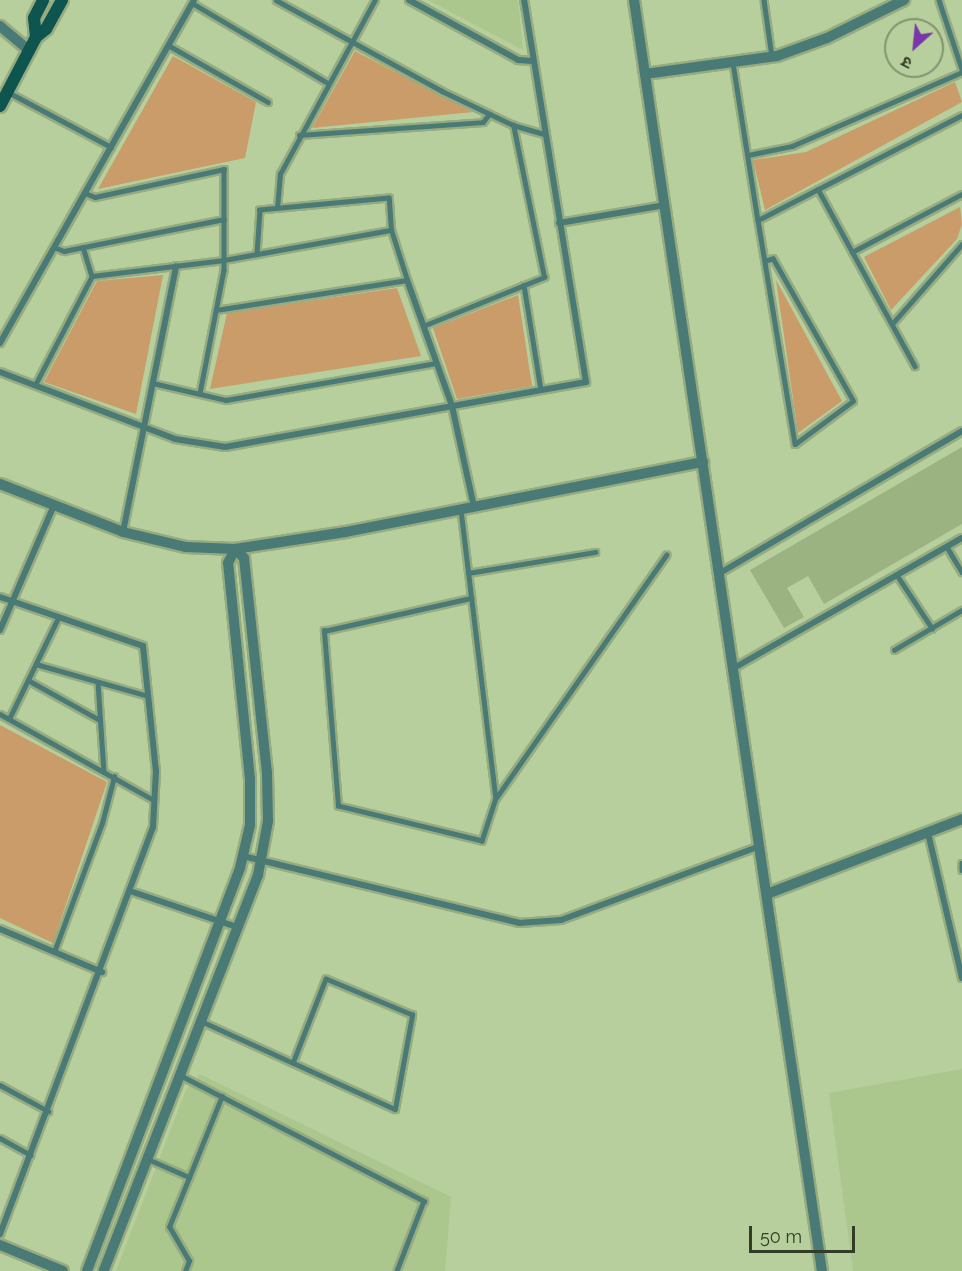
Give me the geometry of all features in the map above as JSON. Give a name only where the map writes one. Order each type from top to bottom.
[{"type":"main road","points":[[36,37],[34,18],[43,0]]},
{"type":"main road","points":[[0,106],[36,37],[46,29],[62,0]]},
{"type":"street","points":[[409,0],[518,60],[533,61]]},
{"type":"street","points":[[0,372],[175,439],[225,447],[586,382],[524,0]]},
{"type":"street","points":[[634,0],[822,1271]]},
{"type":"street","points":[[645,74],[772,57],[827,38],[904,0]]},
{"type":"street","points":[[0,343],[193,2]]},
{"type":"street","points":[[0,26],[30,51]]},
{"type":"street","points":[[560,223],[665,205]]},
{"type":"street","points":[[123,532],[176,266]]},
{"type":"street","points":[[407,280],[452,406],[474,507]]},
{"type":"street","points":[[720,573],[962,431]]},
{"type":"street","points":[[0,483],[123,532],[186,547],[236,549],[461,510],[703,462]]},
{"type":"street","points":[[0,630],[14,603],[54,505]]},
{"type":"street","points":[[734,668],[962,538]]},
{"type":"street","points":[[87,1271],[220,921],[243,856],[250,825],[250,779],[228,563],[236,549]]},
{"type":"street","points":[[104,1271],[261,860],[268,821],[267,774],[244,558],[236,549]]},
{"type":"street","points":[[0,597],[143,646],[156,771],[153,827],[102,972],[0,1234]]},
{"type":"street","points":[[767,894],[962,819]]},
{"type":"street","points":[[928,833],[962,978]]},
{"type":"street","points":[[243,856],[519,923],[561,920],[760,846]]},
{"type":"street","points":[[130,891],[237,927]]},
{"type":"street","points":[[0,929],[102,972]]},
{"type":"street","points":[[0,1245],[63,1271]]},
{"type":"lane","points":[[276,0],[351,43],[489,114],[513,125],[544,134]]},
{"type":"lane","points":[[277,208],[280,174],[299,135],[375,0]]},
{"type":"lane","points":[[764,0],[772,57]]},
{"type":"lane","points":[[748,155],[792,146],[962,70],[939,0]]},
{"type":"lane","points":[[193,2],[328,84]]},
{"type":"lane","points":[[168,45],[268,102]]},
{"type":"lane","points":[[733,62],[758,220],[795,444],[854,402],[773,259],[765,261]]},
{"type":"lane","points":[[8,92],[111,147]]},
{"type":"lane","points":[[299,135],[483,122],[489,114]]},
{"type":"lane","points":[[758,220],[962,116]]},
{"type":"lane","points":[[423,326],[544,277],[513,125]]},
{"type":"lane","points":[[85,193],[95,197],[224,169],[224,260],[201,394]]},
{"type":"lane","points":[[818,189],[915,366]]},
{"type":"lane","points":[[852,252],[962,194]]},
{"type":"lane","points":[[216,310],[407,280],[391,230],[390,198],[260,210],[257,254]]},
{"type":"lane","points":[[54,247],[64,251],[224,219]]},
{"type":"lane","points":[[92,276],[224,260],[391,230]]},
{"type":"lane","points":[[891,324],[962,244]]},
{"type":"lane","points":[[35,385],[92,276],[83,247]]},
{"type":"lane","points":[[524,285],[541,390]]},
{"type":"lane","points":[[153,383],[226,400],[436,363]]},
{"type":"lane","points":[[461,510],[496,798]]},
{"type":"lane","points":[[947,547],[962,572]]},
{"type":"lane","points":[[468,573],[595,552]]},
{"type":"lane","points":[[471,598],[324,631],[338,806],[482,842],[496,798],[666,555]]},
{"type":"lane","points":[[897,575],[932,627]]},
{"type":"lane","points":[[894,650],[962,610]]},
{"type":"lane","points":[[9,720],[58,618]]},
{"type":"lane","points":[[36,664],[148,696]]},
{"type":"lane","points":[[28,680],[100,720]]},
{"type":"lane","points":[[98,682],[104,772]]},
{"type":"lane","points":[[0,714],[154,800]]},
{"type":"lane","points":[[54,952],[102,823],[114,777]]},
{"type":"lane","points":[[962,864],[962,870]]},
{"type":"lane","points":[[201,1021],[293,1063],[395,1109],[412,1015],[326,980],[293,1063]]},
{"type":"lane","points":[[180,1075],[424,1201],[397,1271]]},
{"type":"lane","points":[[0,1085],[48,1112]]},
{"type":"lane","points":[[185,1271],[189,1261],[169,1227],[222,1096]]},
{"type":"lane","points":[[0,1138],[31,1155]]},
{"type":"lane","points":[[147,1159],[189,1177]]},
{"type":"shaded area","points":[[428,0],[518,0],[523,50]]},
{"type":"shaded area","points":[[355,51],[473,112],[312,128]]},
{"type":"shaded area","points":[[173,56],[256,102],[245,158],[98,189]]},
{"type":"shaded area","points":[[955,82],[962,102],[765,210],[753,160],[806,152]]},
{"type":"shaded area","points":[[960,207],[962,224],[957,239],[891,310],[864,257]]},
{"type":"shaded area","points":[[163,275],[136,414],[44,382],[97,281]]},
{"type":"shaded area","points":[[776,280],[842,401],[798,433]]},
{"type":"shaded area","points":[[397,288],[421,356],[210,389],[227,313]]},
{"type":"shaded area","points":[[518,295],[532,386],[457,399],[433,328]]},
{"type":"shaded area","points":[[0,725],[107,782],[53,943],[0,918]]},
{"type":"shaded area","points":[[962,1069],[962,1271],[853,1271],[829,1093]]},
{"type":"shaded area","points":[[200,1074],[451,1197],[445,1271],[116,1271],[186,1090]]},
{"type":"building","points":[[962,447],[962,524],[824,604],[808,576],[787,588],[804,617],[784,628],[750,570]]}]
